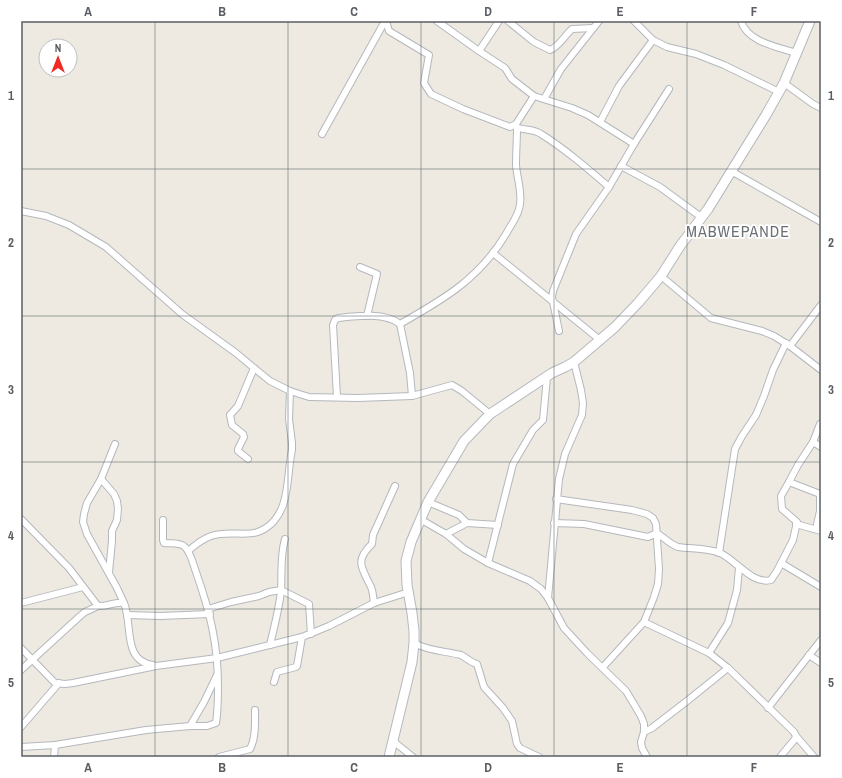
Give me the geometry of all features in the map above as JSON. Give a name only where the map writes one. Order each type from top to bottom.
[{"type":"street","points":[[385,21],[389,31],[429,55],[424,83],[430,93],[463,109],[507,126],[532,129],[540,133],[568,153],[609,187]]},
{"type":"street","points":[[322,134],[385,21]]},
{"type":"street","points":[[437,21],[505,68],[512,79],[534,96],[572,108],[600,122],[634,144]]},
{"type":"street","points":[[479,51],[499,21]]},
{"type":"street","points":[[508,21],[534,42],[550,50],[558,45],[572,29],[593,28]]},
{"type":"street","points":[[544,99],[557,74],[600,21]]},
{"type":"street","points":[[634,21],[653,40],[671,49],[693,54],[724,65],[779,92]]},
{"type":"street","points":[[741,21],[746,32],[756,39],[796,53]]},
{"type":"street","points":[[389,757],[412,662],[414,643],[412,613],[406,574],[406,561],[410,542],[428,502],[464,441],[490,414],[552,373],[574,362],[615,327],[634,308],[661,276],[680,246],[708,209],[779,92],[810,21]]},
{"type":"street","points":[[600,122],[619,86],[653,40]]},
{"type":"street","points":[[784,83],[821,108]]},
{"type":"street","points":[[559,331],[552,291],[576,234],[609,187],[669,89]]},
{"type":"street","points":[[400,324],[445,298],[470,278],[494,253],[513,224],[520,205],[516,163],[516,127],[534,96]]},
{"type":"street","points":[[622,166],[660,187],[701,217]]},
{"type":"street","points":[[731,171],[821,222]]},
{"type":"street","points":[[21,211],[46,216],[69,225],[106,247],[182,314],[236,353],[270,380],[290,391],[309,397],[358,398],[412,396],[452,385],[462,391],[490,414]]},
{"type":"street","points":[[494,253],[600,340]]},
{"type":"street","points":[[360,267],[377,274],[367,316]]},
{"type":"street","points":[[661,276],[711,318],[762,331],[774,336],[821,370]]},
{"type":"street","points":[[719,553],[735,449],[756,416],[773,370],[788,345],[821,304]]},
{"type":"street","points":[[337,397],[333,325],[335,320],[338,318],[367,316],[381,317],[397,321],[400,324],[410,373],[412,396]]},
{"type":"street","points":[[548,598],[559,479],[565,454],[582,415],[582,390],[574,362]]},
{"type":"street","points":[[248,459],[238,451],[244,437],[243,434],[232,425],[230,415],[238,406],[254,368]]},
{"type":"street","points":[[488,562],[513,464],[533,430],[543,420],[547,377]]},
{"type":"street","points":[[188,551],[199,542],[212,535],[258,533],[269,527],[278,516],[283,506],[286,494],[292,450],[289,414],[290,391]]},
{"type":"street","points":[[657,533],[676,546],[719,553],[739,568],[760,580],[771,580],[793,540],[797,522],[785,512],[781,505],[781,496],[813,442],[820,424]]},
{"type":"street","points":[[813,442],[821,447]]},
{"type":"street","points":[[115,444],[101,479],[87,503],[83,522],[124,603],[132,649],[137,659],[144,664],[156,666]]},
{"type":"street","points":[[101,479],[114,494],[118,509],[117,520],[112,531],[109,573]]},
{"type":"street","points":[[790,482],[820,494],[819,530],[796,524]]},
{"type":"street","points":[[374,602],[372,588],[364,576],[362,558],[364,552],[372,544],[373,535],[395,486]]},
{"type":"street","points":[[556,499],[632,510],[647,514],[653,518],[656,524],[659,569],[658,584],[654,597],[644,622],[603,667]]},
{"type":"street","points":[[428,502],[459,515],[467,523]]},
{"type":"street","points":[[21,519],[69,568],[98,606]]},
{"type":"street","points":[[420,519],[446,534],[464,548],[488,562],[530,580],[541,589],[548,598],[564,628],[626,691],[644,724],[644,732],[641,742],[642,748],[647,757]]},
{"type":"street","points":[[21,747],[55,745],[140,730],[206,726],[216,723],[218,704],[218,672],[214,631],[209,611],[188,551],[180,544],[164,543],[163,520]]},
{"type":"street","points":[[446,534],[467,523],[498,525]]},
{"type":"street","points":[[554,523],[584,524],[648,537],[657,533]]},
{"type":"street","points":[[270,646],[281,590],[282,548],[285,539]]},
{"type":"street","points":[[781,563],[821,588]]},
{"type":"street","points":[[709,653],[728,623],[737,590],[739,568]]},
{"type":"street","points":[[21,603],[84,587]]},
{"type":"street","points":[[127,615],[160,616],[209,611],[231,602],[281,590],[309,604],[311,634]]},
{"type":"street","points":[[21,648],[55,683],[73,683],[156,666],[217,658],[270,646],[311,634],[374,602],[408,592]]},
{"type":"street","points":[[21,670],[85,612],[98,606],[102,607],[117,602],[124,603]]},
{"type":"street","points":[[644,622],[709,653],[728,668],[794,732],[814,757]]},
{"type":"street","points":[[274,682],[277,672],[297,666],[302,637]]},
{"type":"street","points":[[768,708],[821,640]]},
{"type":"street","points":[[414,643],[422,647],[461,656],[468,659],[472,663],[477,664],[484,687],[503,708],[512,721],[517,744],[520,748],[539,757]]},
{"type":"street","points":[[808,655],[821,664]]},
{"type":"street","points":[[644,732],[652,728],[728,668]]},
{"type":"street","points":[[190,726],[211,689],[218,672]]},
{"type":"street","points":[[21,727],[59,683]]},
{"type":"street","points":[[219,757],[250,749],[254,730],[255,710]]},
{"type":"street","points":[[780,757],[796,736]]},
{"type":"street","points":[[393,741],[413,757]]},
{"type":"street","points":[[54,757],[55,745]]},
{"type":"district","name":"MABWEPANDE","points":[[738,231]]}]
